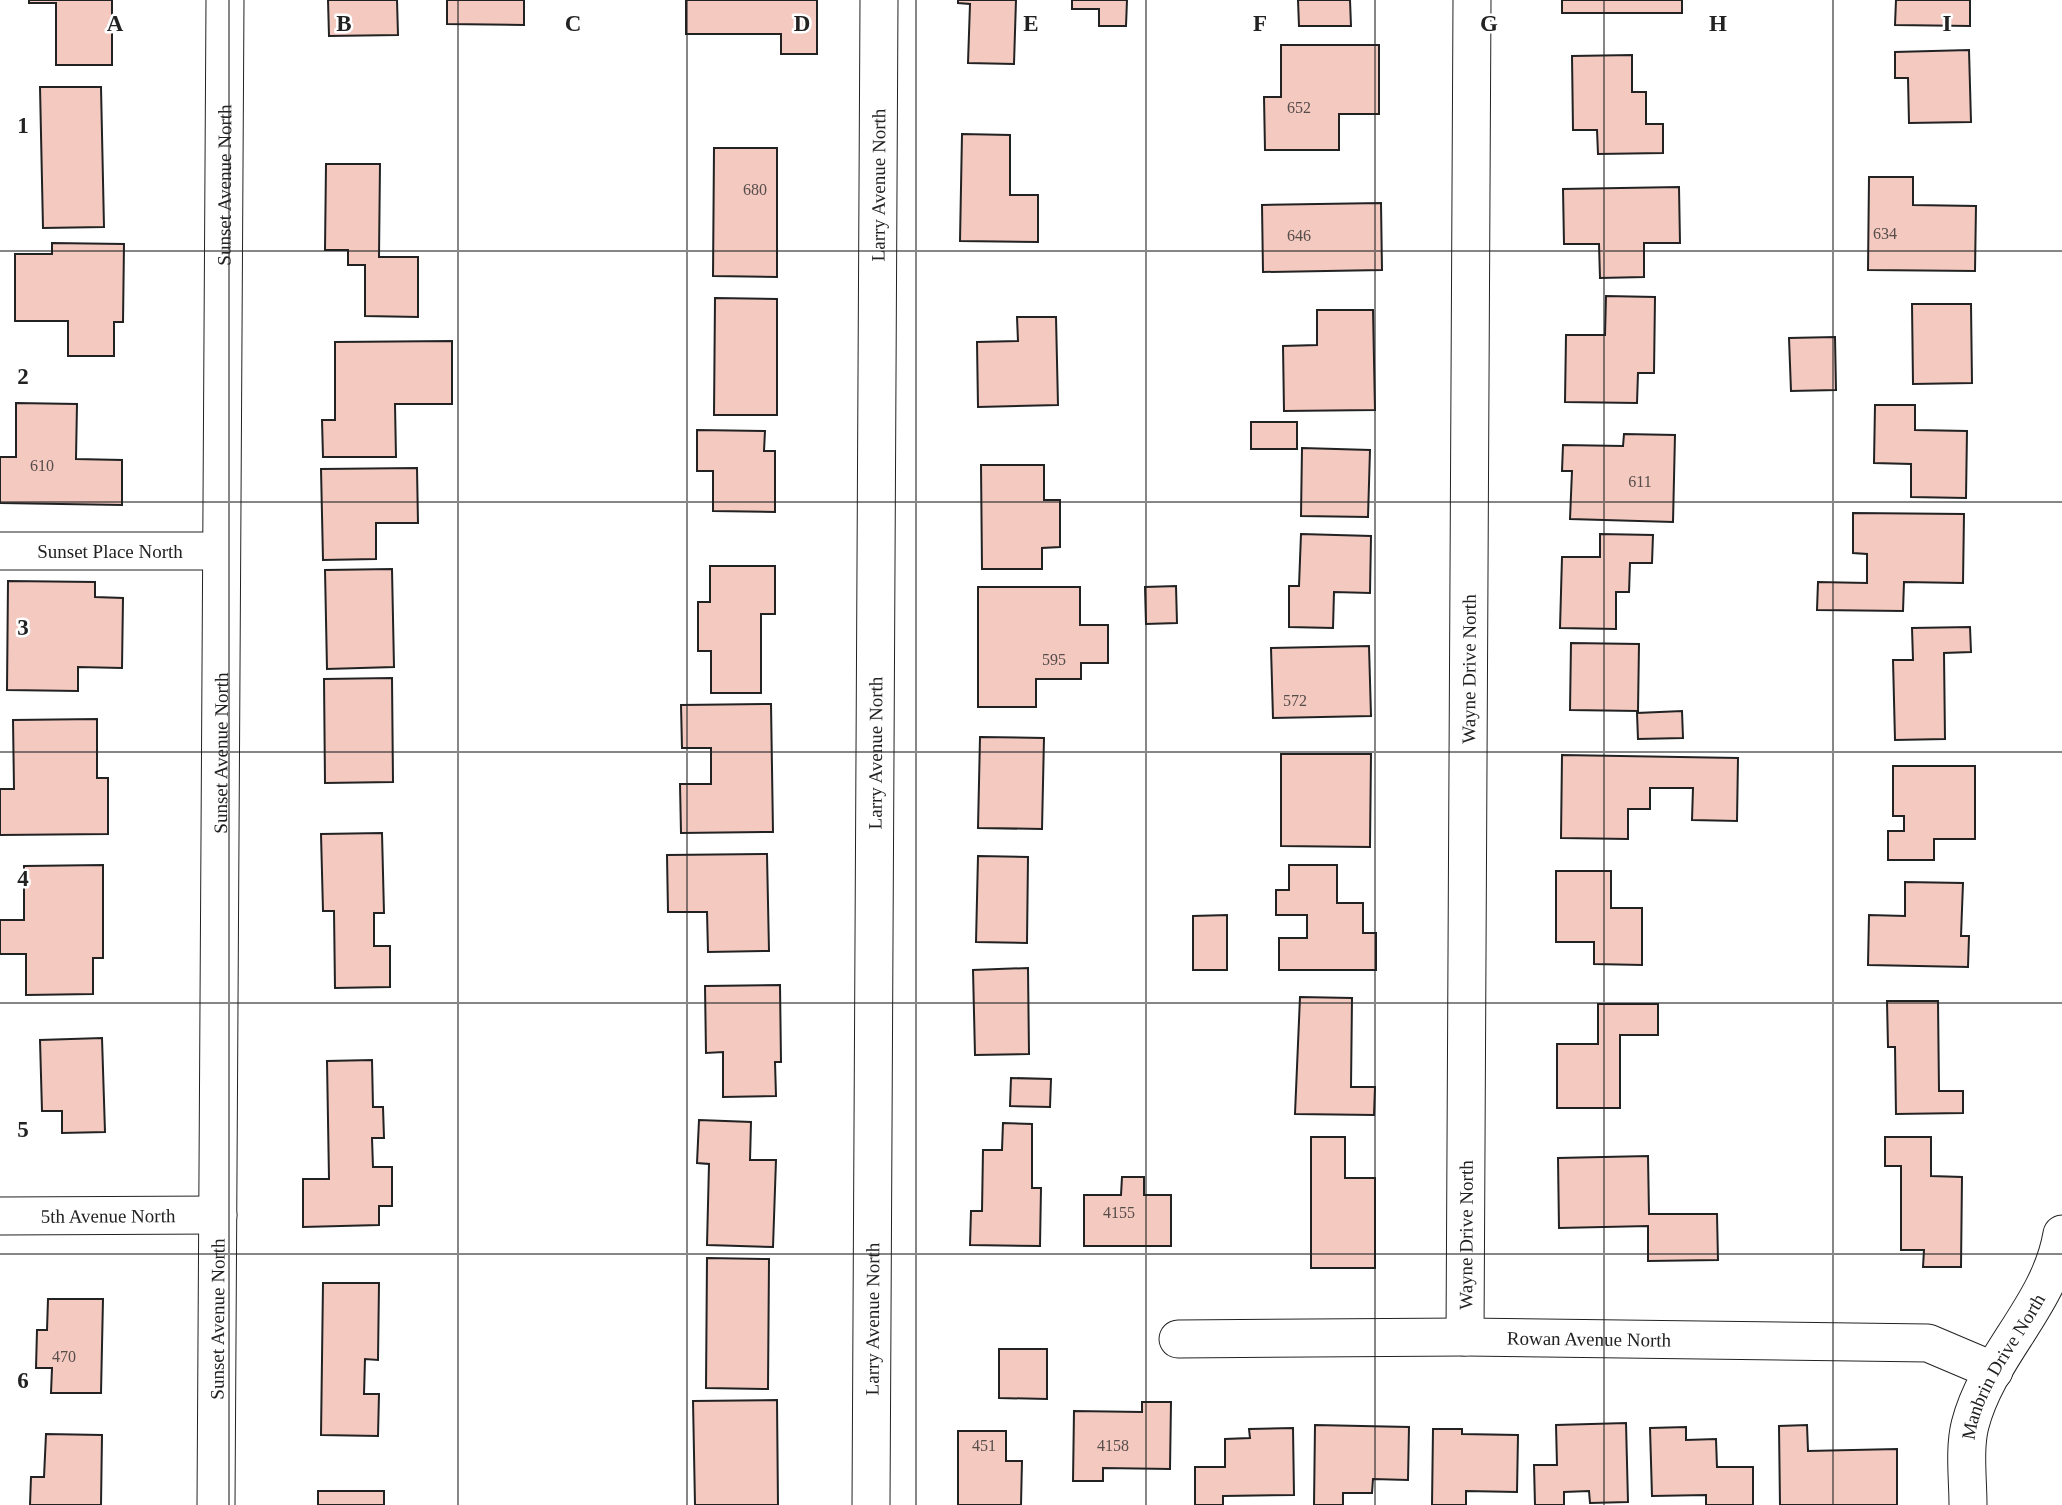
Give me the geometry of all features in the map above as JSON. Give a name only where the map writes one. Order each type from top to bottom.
[{"type":"street","name":"Sunset Avenue North","points":[[215,1505],[225,0]]},
{"type":"street","name":"Larry Avenue North","points":[[871,1505],[879,0]]},
{"type":"street","name":"Wayne Drive North","points":[[1465,1337],[1472,0]]},
{"type":"street","name":"Sunset Place North","points":[[0,551],[221,551]]},
{"type":"street","name":"5th Avenue North","points":[[0,1216],[218,1215]]},
{"type":"street","name":"Manbrin Drive North","points":[[1968,1505],[1969,1427],[1994,1371],[2046,1286],[2057,1263],[2062,1234]]},
{"type":"street","name":"Rowan Avenue North","points":[[1178,1339],[1465,1337],[1928,1343],[1994,1371]]},
{"type":"building","points":[[29,0],[112,0],[112,65],[56,65],[56,3],[29,3]]},
{"type":"building","points":[[328,0],[397,0],[398,35],[329,36]]},
{"type":"building","points":[[447,0],[524,0],[524,25],[447,24]]},
{"type":"building","points":[[686,0],[817,0],[817,54],[781,54],[781,34],[686,34]]},
{"type":"building","points":[[958,0],[1016,0],[1014,64],[968,63],[970,4],[958,3]]},
{"type":"building","points":[[1072,0],[1127,0],[1126,26],[1099,26],[1099,9],[1072,9]]},
{"type":"building","points":[[1298,0],[1350,0],[1351,26],[1299,26]]},
{"type":"building","points":[[1562,0],[1682,0],[1682,13],[1562,13]]},
{"type":"building","points":[[1896,0],[1970,0],[1970,26],[1895,25]]},
{"type":"building","points":[[1281,45],[1379,45],[1379,114],[1339,114],[1339,150],[1265,150],[1264,97],[1281,97]]},
{"type":"building","points":[[1969,50],[1971,122],[1909,123],[1908,78],[1895,78],[1895,52]]},
{"type":"building","points":[[1632,55],[1632,92],[1646,92],[1646,124],[1663,124],[1663,153],[1598,154],[1597,130],[1573,130],[1572,56]]},
{"type":"building","points":[[40,87],[101,87],[104,227],[43,228]]},
{"type":"building","points":[[962,134],[1010,135],[1010,195],[1038,195],[1038,242],[960,241]]},
{"type":"building","points":[[714,148],[777,148],[777,277],[713,276]]},
{"type":"building","points":[[326,164],[380,164],[379,257],[418,257],[418,317],[365,316],[365,265],[348,265],[348,250],[325,250]]},
{"type":"building","points":[[1869,177],[1913,177],[1913,205],[1976,206],[1975,271],[1868,270]]},
{"type":"building","points":[[1679,187],[1680,243],[1644,243],[1644,277],[1600,278],[1599,244],[1564,244],[1563,189]]},
{"type":"building","points":[[1381,203],[1382,270],[1263,272],[1262,205]]},
{"type":"building","points":[[52,243],[124,244],[123,322],[114,322],[114,356],[68,356],[68,321],[15,321],[15,254],[52,254]]},
{"type":"building","points":[[1606,296],[1655,297],[1654,373],[1638,373],[1637,403],[1565,402],[1566,335],[1605,335]]},
{"type":"building","points":[[715,298],[777,299],[777,415],[714,415]]},
{"type":"building","points":[[1912,304],[1971,304],[1972,383],[1913,384]]},
{"type":"building","points":[[1317,310],[1373,310],[1375,410],[1284,411],[1283,346],[1317,345]]},
{"type":"building","points":[[1017,317],[1056,317],[1058,405],[978,407],[977,342],[1018,341]]},
{"type":"building","points":[[1835,337],[1836,390],[1791,391],[1789,338]]},
{"type":"building","points":[[452,341],[452,404],[395,404],[396,457],[323,457],[322,420],[335,420],[335,342]]},
{"type":"building","points":[[16,403],[77,404],[76,459],[122,460],[122,505],[0,503],[0,457],[16,457]]},
{"type":"building","points":[[1875,405],[1915,405],[1915,430],[1967,431],[1966,498],[1911,497],[1911,464],[1874,463]]},
{"type":"building","points":[[1251,422],[1297,422],[1297,449],[1251,449]]},
{"type":"building","points":[[697,430],[765,431],[764,451],[775,451],[775,512],[713,511],[713,471],[697,471]]},
{"type":"building","points":[[1624,434],[1675,435],[1673,522],[1570,519],[1572,471],[1562,471],[1563,445],[1623,446]]},
{"type":"building","points":[[1302,448],[1370,450],[1368,517],[1301,516]]},
{"type":"building","points":[[981,465],[1044,465],[1044,500],[1060,500],[1060,547],[1042,548],[1042,569],[982,569]]},
{"type":"building","points":[[417,468],[418,523],[376,523],[376,559],[323,560],[321,469]]},
{"type":"building","points":[[1853,513],[1964,514],[1963,583],[1904,582],[1903,611],[1817,610],[1818,582],[1867,583],[1867,554],[1853,553]]},
{"type":"building","points":[[1301,534],[1371,536],[1370,593],[1334,592],[1333,628],[1289,627],[1289,586],[1299,586]]},
{"type":"building","points":[[1600,534],[1653,535],[1652,563],[1630,563],[1629,592],[1616,592],[1616,629],[1560,628],[1562,557],[1600,557]]},
{"type":"building","points":[[710,566],[775,566],[775,614],[761,614],[761,693],[711,693],[711,651],[698,651],[698,602],[710,602]]},
{"type":"building","points":[[392,569],[394,667],[327,669],[325,570]]},
{"type":"building","points":[[8,581],[95,582],[95,597],[123,598],[122,668],[78,667],[78,691],[7,690]]},
{"type":"building","points":[[1176,586],[1177,623],[1146,624],[1145,587]]},
{"type":"building","points":[[978,587],[1080,587],[1080,625],[1108,625],[1108,663],[1081,663],[1081,679],[1036,679],[1036,707],[978,707]]},
{"type":"building","points":[[1970,627],[1971,652],[1944,653],[1945,739],[1895,740],[1893,660],[1913,660],[1912,628]]},
{"type":"building","points":[[1571,643],[1639,644],[1638,711],[1570,710]]},
{"type":"building","points":[[1369,646],[1371,716],[1273,718],[1271,648]]},
{"type":"building","points":[[392,678],[393,782],[325,783],[324,679]]},
{"type":"building","points":[[771,704],[773,832],[681,833],[680,784],[711,784],[711,748],[682,748],[681,705]]},
{"type":"building","points":[[1682,711],[1683,738],[1638,739],[1637,713]]},
{"type":"building","points":[[97,719],[97,778],[108,778],[108,834],[0,835],[0,789],[14,789],[13,720]]},
{"type":"building","points":[[980,737],[1044,738],[1042,829],[978,828]]},
{"type":"building","points":[[1281,754],[1371,754],[1370,847],[1281,846]]},
{"type":"building","points":[[1562,755],[1738,758],[1737,821],[1692,820],[1693,788],[1650,788],[1650,809],[1628,809],[1628,839],[1561,838]]},
{"type":"building","points":[[1893,766],[1975,766],[1975,839],[1934,839],[1934,860],[1888,860],[1888,831],[1904,831],[1904,816],[1893,816]]},
{"type":"building","points":[[382,833],[384,913],[374,913],[374,946],[390,946],[390,987],[335,988],[334,911],[323,911],[321,834]]},
{"type":"building","points":[[767,854],[769,951],[708,952],[707,912],[668,912],[667,855]]},
{"type":"building","points":[[978,856],[1028,857],[1027,943],[976,942]]},
{"type":"building","points":[[103,865],[103,958],[93,958],[93,994],[26,995],[26,954],[0,954],[0,920],[24,920],[24,866]]},
{"type":"building","points":[[1289,865],[1337,865],[1337,903],[1363,903],[1363,933],[1376,933],[1376,970],[1279,970],[1279,938],[1307,938],[1307,915],[1276,915],[1276,890],[1289,890]]},
{"type":"building","points":[[1556,871],[1611,871],[1611,908],[1642,908],[1642,965],[1594,964],[1594,942],[1556,942]]},
{"type":"building","points":[[1905,882],[1963,883],[1961,936],[1969,936],[1968,967],[1868,965],[1869,915],[1905,916]]},
{"type":"building","points":[[1227,915],[1227,970],[1193,970],[1193,916]]},
{"type":"building","points":[[1028,968],[1029,1054],[975,1055],[973,970]]},
{"type":"building","points":[[780,985],[781,1062],[775,1062],[776,1096],[723,1097],[723,1052],[706,1053],[705,986]]},
{"type":"building","points":[[1300,997],[1352,998],[1351,1087],[1375,1087],[1374,1115],[1295,1114]]},
{"type":"building","points":[[1887,1001],[1938,1001],[1939,1091],[1963,1091],[1963,1113],[1896,1114],[1895,1047],[1888,1047]]},
{"type":"building","points":[[1598,1004],[1658,1004],[1658,1035],[1620,1035],[1620,1108],[1557,1108],[1557,1044],[1598,1044]]},
{"type":"building","points":[[102,1038],[105,1132],[62,1133],[62,1111],[42,1111],[40,1040]]},
{"type":"building","points":[[372,1060],[373,1107],[383,1107],[384,1138],[372,1138],[373,1167],[392,1167],[392,1206],[379,1206],[379,1225],[303,1227],[303,1179],[329,1179],[327,1061]]},
{"type":"building","points":[[1011,1078],[1051,1079],[1050,1107],[1010,1106]]},
{"type":"building","points":[[699,1120],[751,1122],[750,1160],[776,1160],[773,1247],[707,1245],[709,1164],[697,1163]]},
{"type":"building","points":[[1003,1123],[1032,1124],[1032,1188],[1041,1188],[1040,1246],[970,1245],[971,1211],[982,1211],[983,1150],[1002,1150]]},
{"type":"building","points":[[1311,1137],[1345,1137],[1345,1178],[1375,1178],[1375,1268],[1311,1268]]},
{"type":"building","points":[[1885,1137],[1931,1137],[1931,1176],[1962,1177],[1961,1267],[1923,1267],[1924,1250],[1901,1250],[1901,1166],[1885,1166]]},
{"type":"building","points":[[1648,1156],[1649,1214],[1717,1214],[1718,1260],[1648,1261],[1648,1226],[1559,1228],[1558,1158]]},
{"type":"building","points":[[1122,1177],[1144,1177],[1144,1195],[1171,1195],[1171,1246],[1084,1246],[1084,1195],[1121,1195]]},
{"type":"building","points":[[707,1258],[769,1259],[768,1389],[706,1388]]},
{"type":"building","points":[[323,1283],[379,1283],[378,1360],[365,1359],[364,1394],[379,1394],[378,1436],[321,1435]]},
{"type":"building","points":[[48,1299],[103,1299],[101,1393],[51,1393],[52,1368],[36,1368],[37,1330],[47,1330]]},
{"type":"building","points":[[999,1349],[1047,1349],[1047,1399],[999,1398]]},
{"type":"building","points":[[777,1400],[778,1505],[695,1505],[693,1401]]},
{"type":"building","points":[[1142,1402],[1171,1402],[1170,1469],[1103,1468],[1103,1481],[1073,1481],[1074,1411],[1142,1412]]},
{"type":"building","points":[[1626,1423],[1628,1502],[1590,1503],[1589,1491],[1564,1492],[1564,1505],[1535,1505],[1534,1465],[1557,1465],[1556,1425]]},
{"type":"building","points":[[1315,1425],[1409,1427],[1408,1480],[1373,1479],[1372,1493],[1343,1493],[1343,1505],[1314,1505]]},
{"type":"building","points":[[1807,1425],[1808,1451],[1897,1449],[1897,1505],[1780,1505],[1779,1426]]},
{"type":"building","points":[[1686,1427],[1686,1440],[1716,1439],[1717,1467],[1753,1467],[1753,1505],[1706,1505],[1706,1495],[1652,1496],[1650,1428]]},
{"type":"building","points":[[1293,1428],[1294,1495],[1223,1496],[1223,1505],[1195,1505],[1195,1467],[1225,1467],[1225,1439],[1250,1438],[1249,1429]]},
{"type":"building","points":[[1433,1429],[1462,1429],[1462,1434],[1518,1435],[1517,1492],[1466,1491],[1466,1505],[1432,1505]]},
{"type":"building","points":[[958,1431],[1006,1431],[1006,1461],[1022,1461],[1021,1505],[958,1505]]},
{"type":"building","points":[[46,1434],[102,1435],[101,1505],[30,1505],[31,1477],[44,1477]]},
{"type":"building","points":[[318,1491],[384,1491],[384,1505],[318,1505]]}]
